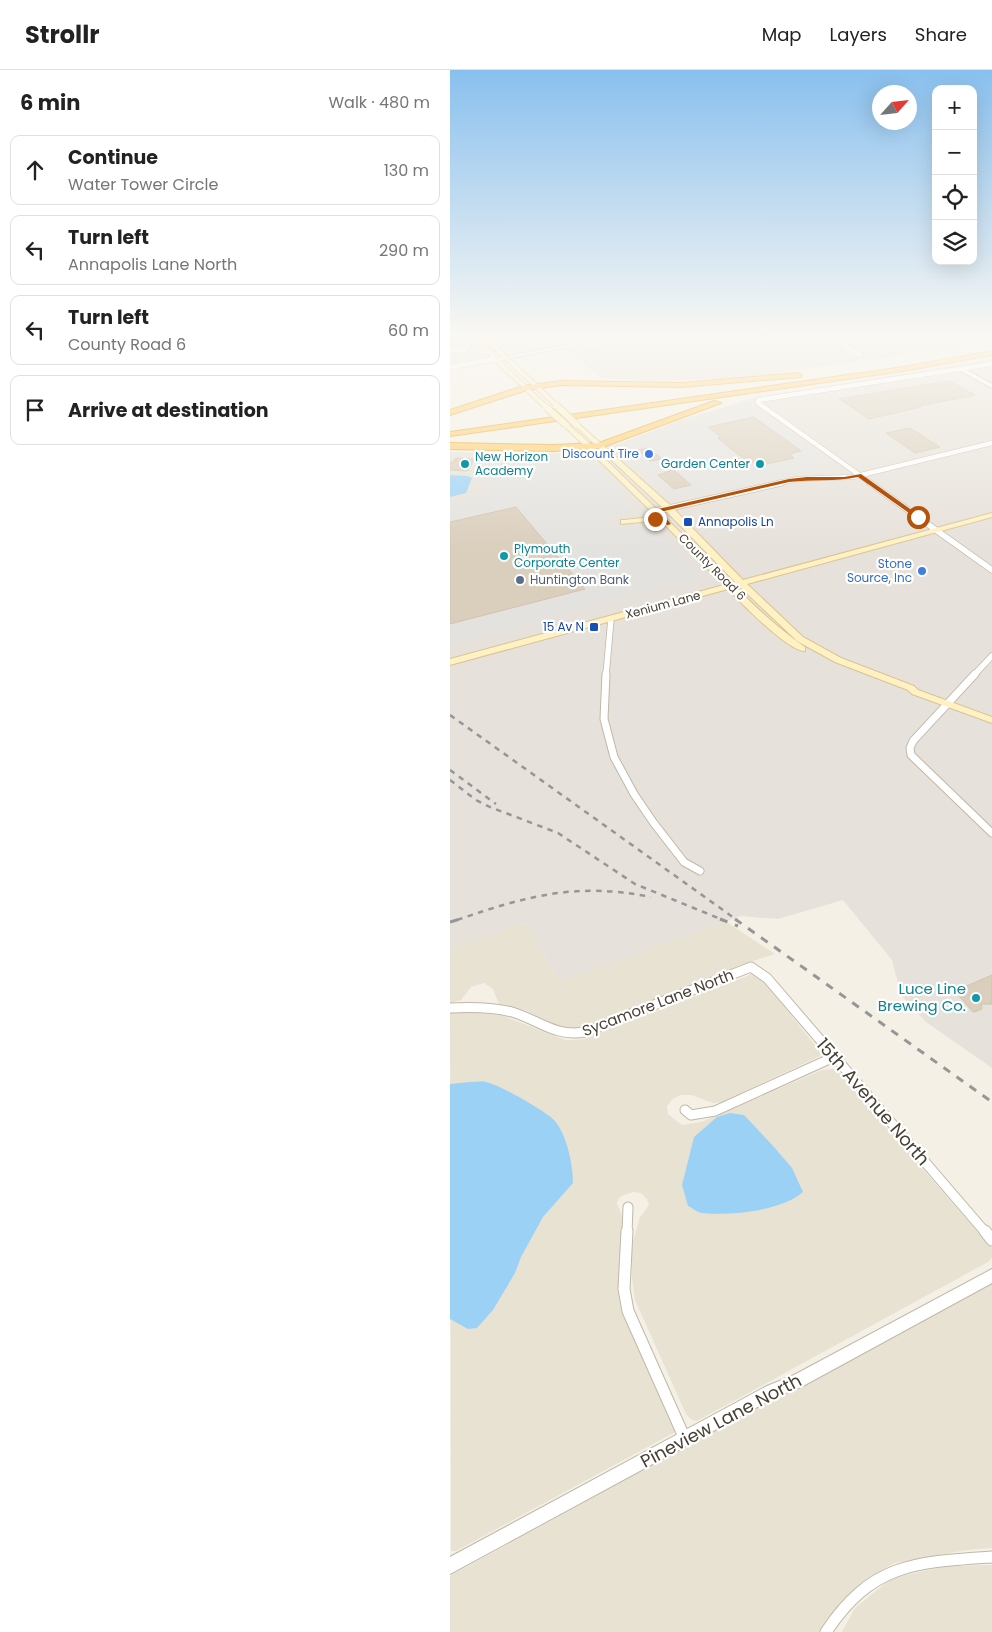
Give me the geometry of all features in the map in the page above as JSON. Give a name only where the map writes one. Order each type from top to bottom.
[{"type":"highway","points":[[450,413],[469,407]]},
{"type":"highway","points":[[450,427],[590,407]]},
{"type":"highway","points":[[450,434],[640,407]]},
{"type":"highway","points":[[450,446],[513,449],[600,445],[702,407]]},
{"type":"main road","name":"County Road 6","points":[[546,407],[589,446],[779,632],[814,656],[908,693],[915,692]]},
{"type":"main road","name":"County Road 6","points":[[558,407],[668,508],[741,584],[785,626],[813,646],[856,668],[992,720]]},
{"type":"main road","name":"Xenium Lane","points":[[450,662],[992,515]]},
{"type":"main road","points":[[624,522],[652,519],[668,524]]},
{"type":"street","points":[[761,407],[992,570]]},
{"type":"street","points":[[656,511],[798,479],[835,479],[859,476],[992,443]]},
{"type":"street","points":[[611,619],[604,719],[612,750],[629,786],[652,822],[684,862],[700,871]]},
{"type":"street","points":[[992,656],[913,741],[910,748],[910,755],[992,833]]},
{"type":"street","name":"Sycamore Lane North","points":[[450,1008],[498,1009],[519,1015],[556,1032],[573,1035],[586,1032],[751,968]]},
{"type":"street","name":"15th Avenue North","points":[[751,968],[767,978],[992,1240]]},
{"type":"street","points":[[685,1110],[691,1115],[715,1111],[834,1057]]},
{"type":"street","points":[[628,1207],[624,1289],[628,1311],[686,1439]]},
{"type":"street","name":"Pineview Lane North","points":[[450,1566],[992,1276]]},
{"type":"street","points":[[826,1632],[852,1597],[874,1579],[929,1561],[992,1557]]},
{"type":"shaded area","points":[[725,407],[992,407],[992,1068],[926,1022],[901,995],[892,960],[843,900],[778,919],[740,916],[559,982],[526,922],[450,949],[450,452],[509,454],[582,453],[621,443],[680,420]]},
{"type":"shaded area","points":[[741,407],[752,407],[832,465],[673,499],[616,447],[696,417]]},
{"type":"shaded area","points":[[577,456],[579,458],[584,457],[618,490],[633,509],[601,518],[611,527],[648,524],[701,577],[460,640],[450,645],[450,503],[495,492],[480,474],[485,458],[528,459]]},
{"type":"shaded area","points":[[725,921],[775,954],[741,965],[579,1030],[566,1030],[525,1010],[501,1005],[493,989],[484,983],[471,987],[461,1000],[450,1003],[450,949],[526,922],[559,982]]},
{"type":"shaded area","points":[[755,973],[758,974],[821,1053],[820,1056],[722,1102],[713,1103],[691,1095],[681,1095],[673,1099],[667,1106],[668,1114],[682,1125],[701,1122],[822,1070],[835,1069],[992,1248],[992,1258],[988,1262],[697,1421],[692,1420],[686,1414],[635,1300],[632,1278],[632,1245],[640,1217],[649,1205],[647,1199],[641,1193],[633,1192],[624,1195],[619,1198],[617,1203],[622,1216],[622,1286],[677,1431],[456,1551],[451,1551],[450,1013],[467,1012],[501,1015],[565,1040],[584,1039]]},
{"type":"shaded area","points":[[992,1277],[992,1548],[967,1550],[894,1563],[868,1578],[834,1611],[824,1632],[450,1632],[450,1576]]},
{"type":"shaded area","points":[[992,1565],[992,1632],[842,1632],[855,1608],[892,1578],[947,1566]]},
{"type":"water","points":[[450,475],[472,478],[466,493],[450,497]]},
{"type":"water","points":[[486,1082],[501,1088],[554,1120],[566,1141],[573,1183],[543,1217],[521,1257],[515,1273],[493,1310],[477,1328],[468,1329],[450,1319],[450,1084]]},
{"type":"water","points":[[730,1113],[744,1115],[774,1147],[792,1168],[803,1192],[782,1204],[740,1213],[701,1213],[688,1206],[682,1185],[694,1137],[717,1117]]},
{"type":"building","points":[[851,407],[921,407],[869,419]]},
{"type":"building","points":[[754,417],[801,451],[789,454],[794,458],[758,466],[751,461],[748,462],[726,445],[718,438],[721,437],[708,427]]},
{"type":"building","points":[[910,428],[940,447],[915,453],[886,433]]},
{"type":"building","name":"Discount Tire","points":[[649,448],[662,459],[650,461],[637,450]]},
{"type":"building","name":"New Horizon Academy","points":[[456,458],[474,459],[468,471],[450,470],[450,462],[453,462]]},
{"type":"building","points":[[672,470],[691,485],[674,489],[658,475]]},
{"type":"building","name":"Plymouth Corporate Center","points":[[516,507],[585,589],[450,624],[450,522]]},
{"type":"building","name":"Luce Line Brewing Co.","points":[[992,975],[992,1004],[981,1004],[982,1009],[972,1011],[955,991]]},
{"type":"railway","points":[[450,715],[737,920]]},
{"type":"railway","points":[[450,770],[496,804]]},
{"type":"railway","points":[[450,780],[476,800],[490,807],[558,833],[635,884],[723,920]]},
{"type":"railway","points":[[457,920],[529,898],[575,891],[599,891],[651,897]]},
{"type":"railway","points":[[450,922],[460,919]]},
{"type":"railway","points":[[720,919],[738,926]]},
{"type":"railway","points":[[735,919],[992,1102]]},
{"type":"place","name":"Discount Tire","points":[[649,454]]},
{"type":"place","name":"New Horizon Academy","points":[[465,464]]},
{"type":"place","name":"Garden Center","points":[[760,464]]},
{"type":"place","name":"Annapolis Ln","points":[[688,522]]},
{"type":"place","name":"Plymouth Corporate Center","points":[[504,556]]},
{"type":"place","name":"Stone Source, Inc","points":[[922,571]]},
{"type":"place","name":"Huntington Bank","points":[[520,580]]},
{"type":"place","name":"15 Av N","points":[[594,627]]},
{"type":"place","name":"Luce Line Brewing Co.","points":[[976,998]]},
{"type":"route","points":[[655,519],[668,524],[656,511],[798,479],[844,479],[859,476],[918,517]]}]
